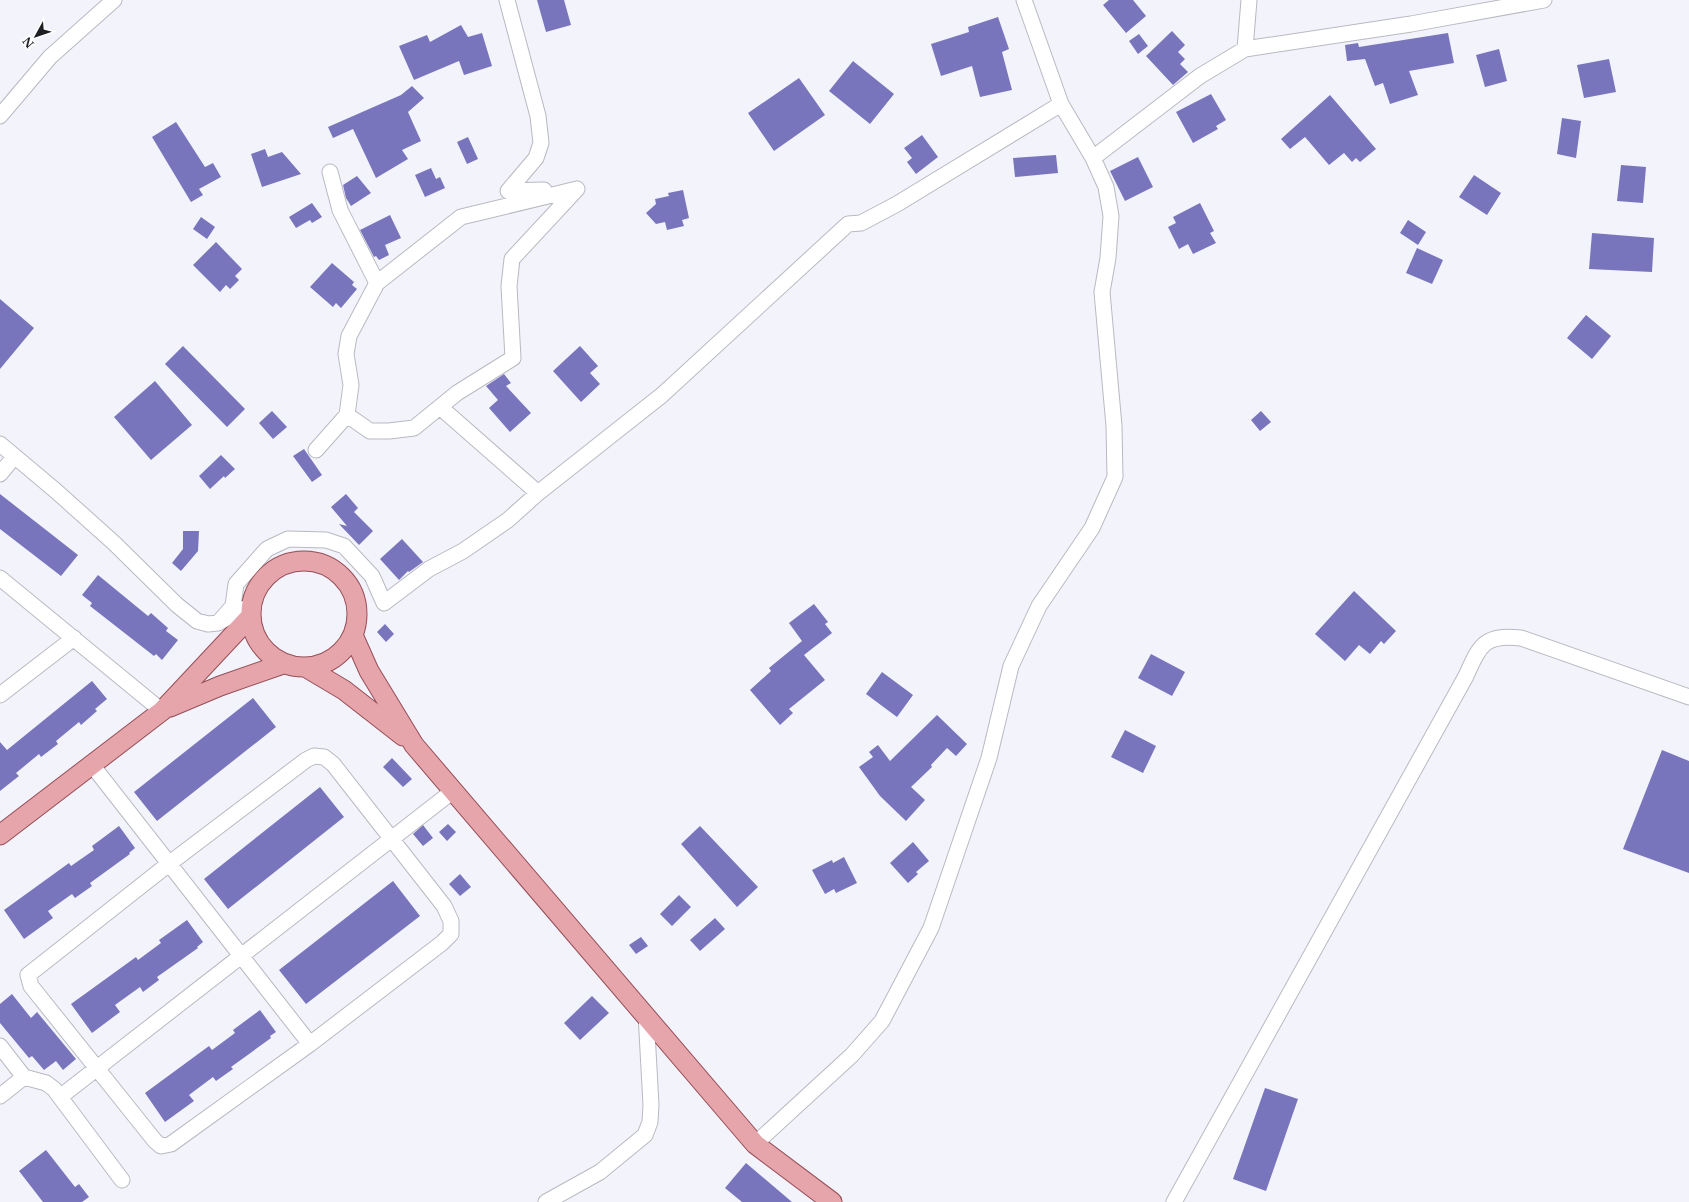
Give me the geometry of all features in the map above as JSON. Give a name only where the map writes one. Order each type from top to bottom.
[{"type":"main road","points":[[307,668],[330,661],[347,646],[353,635],[357,612],[351,589],[335,571],[324,565],[301,561],[289,563],[278,568],[260,583],[251,611],[252,629],[260,645],[273,658],[283,664],[307,668],[344,690],[414,745]]},
{"type":"main road","points":[[0,834],[162,711],[251,611]]},
{"type":"main road","points":[[353,635],[369,671],[414,745],[646,1014],[755,1144],[832,1202]]},
{"type":"main road","points":[[162,711],[220,686],[283,664]]},
{"type":"street","points":[[0,116],[50,57],[114,0]]},
{"type":"street","points":[[507,0],[538,116],[541,143],[536,158],[508,192],[577,189]]},
{"type":"street","points":[[755,1144],[852,1055],[882,1021],[931,928],[989,758],[1011,666],[1039,606],[1092,528],[1115,477],[1114,426],[1102,292],[1108,258],[1111,216],[1106,187],[1093,158],[1061,104],[1024,0]]},
{"type":"street","points":[[1245,49],[1249,0]]},
{"type":"street","points":[[1093,158],[1200,76],[1245,49],[1411,24],[1544,0]]},
{"type":"street","points":[[218,623],[233,606],[236,584],[267,548],[288,539],[326,540],[344,546],[372,576],[384,603],[429,568],[463,551],[508,520],[538,493],[662,395],[848,224],[862,223],[886,211],[1061,104]]},
{"type":"street","points":[[330,172],[340,210],[377,282]]},
{"type":"street","points":[[316,450],[347,415],[351,385],[346,354],[349,336],[377,282],[461,217],[577,189]]},
{"type":"street","points":[[347,415],[370,431],[389,431],[414,428],[457,393],[513,358],[509,286],[512,259],[577,189]]},
{"type":"street","points":[[440,407],[538,493]]},
{"type":"street","points":[[0,444],[56,491],[114,543],[177,605],[197,621],[208,624],[218,623],[251,611]]},
{"type":"street","points":[[0,474],[14,457]]},
{"type":"street","points":[[0,578],[162,711]]},
{"type":"street","points":[[1174,1202],[1462,683],[1478,650],[1491,639],[1503,636],[1521,638],[1689,697]]},
{"type":"street","points":[[0,695],[74,638]]},
{"type":"street","points":[[314,756],[324,757],[333,764],[391,839],[444,906],[451,921],[451,934],[442,943],[310,1044],[171,1144],[161,1146],[155,1141],[31,986],[28,975],[30,972],[170,863],[306,760],[314,756]]},
{"type":"street","points":[[92,765],[170,863],[240,957],[310,1044]]},
{"type":"street","points":[[60,1097],[453,791]]},
{"type":"street","points":[[546,1202],[600,1172],[645,1135],[650,1122],[651,1104],[646,1014]]},
{"type":"street","points":[[0,1046],[24,1077],[46,1083],[54,1089],[122,1180]]},
{"type":"street","points":[[0,1096],[24,1077]]},
{"type":"building","points":[[537,0],[564,0],[571,25],[546,32]]},
{"type":"building","points":[[1109,0],[1133,0],[1146,16],[1126,33],[1103,5]]},
{"type":"building","points":[[998,17],[1009,49],[1002,52],[1012,90],[980,97],[972,66],[941,76],[931,44],[969,32],[968,27]]},
{"type":"building","points":[[461,25],[468,37],[482,33],[492,66],[464,75],[459,61],[414,80],[399,46],[427,35],[430,42]]},
{"type":"building","points":[[1172,31],[1185,45],[1178,52],[1185,59],[1180,64],[1188,72],[1173,85],[1146,56]]},
{"type":"building","points":[[1448,33],[1454,63],[1409,71],[1418,95],[1390,104],[1383,83],[1375,86],[1365,59],[1347,61],[1345,45],[1358,43],[1359,47]]},
{"type":"building","points":[[1139,34],[1148,46],[1138,54],[1129,41]]},
{"type":"building","points":[[1499,49],[1507,81],[1485,87],[1476,55]]},
{"type":"building","points":[[1609,59],[1616,92],[1584,98],[1577,65]]},
{"type":"building","points":[[853,61],[894,94],[870,124],[829,91]]},
{"type":"building","points":[[799,78],[825,115],[774,151],[748,113]]},
{"type":"building","points":[[412,86],[424,98],[408,112],[421,141],[402,150],[408,159],[376,178],[353,129],[333,138],[328,127],[401,95]]},
{"type":"building","points":[[1211,94],[1226,120],[1216,126],[1218,129],[1193,143],[1176,112]]},
{"type":"building","points":[[1330,95],[1376,149],[1360,162],[1356,158],[1352,162],[1344,153],[1329,165],[1305,137],[1290,149],[1281,139]]},
{"type":"building","points":[[1562,118],[1581,121],[1576,158],[1557,154]]},
{"type":"building","points":[[176,122],[205,167],[213,163],[221,177],[199,189],[203,195],[191,202],[152,137]]},
{"type":"building","points":[[922,135],[938,157],[916,174],[907,162],[912,158],[904,148]]},
{"type":"building","points":[[468,137],[478,159],[467,164],[457,142]]},
{"type":"building","points":[[265,149],[268,157],[282,152],[301,174],[262,187],[251,154]]},
{"type":"building","points":[[1056,155],[1058,173],[1015,177],[1013,158]]},
{"type":"building","points":[[1138,157],[1153,187],[1125,201],[1110,171]]},
{"type":"building","points":[[1621,165],[1646,167],[1643,203],[1617,201]]},
{"type":"building","points":[[431,168],[436,179],[440,177],[445,188],[425,197],[415,175]]},
{"type":"building","points":[[1474,175],[1501,193],[1487,215],[1459,197]]},
{"type":"building","points":[[357,176],[371,193],[351,206],[346,198],[343,185]]},
{"type":"building","points":[[683,190],[689,218],[682,220],[684,226],[667,230],[665,222],[656,224],[646,213],[656,204],[655,199],[669,196],[668,193]]},
{"type":"building","points":[[312,203],[322,217],[312,223],[310,220],[296,228],[289,217]]},
{"type":"building","points":[[1200,203],[1214,231],[1210,233],[1216,243],[1193,254],[1188,244],[1179,249],[1168,227],[1176,223],[1173,217]]},
{"type":"building","points":[[390,215],[401,238],[385,245],[389,255],[379,260],[376,256],[374,257],[360,230]]},
{"type":"building","points":[[201,217],[215,227],[207,239],[193,229]]},
{"type":"building","points":[[1408,220],[1426,232],[1418,245],[1400,233]]},
{"type":"building","points":[[1592,233],[1654,238],[1652,272],[1589,269]]},
{"type":"building","points":[[216,242],[242,269],[235,276],[239,280],[230,289],[226,285],[220,292],[193,265]]},
{"type":"building","points":[[1417,248],[1443,260],[1432,284],[1406,273]]},
{"type":"building","points":[[332,263],[354,282],[352,285],[357,289],[341,308],[336,303],[333,307],[310,287]]},
{"type":"building","points":[[0,299],[34,328],[0,369]]},
{"type":"building","points":[[1586,315],[1611,336],[1592,359],[1567,338]]},
{"type":"building","points":[[183,346],[245,409],[227,427],[165,364]]},
{"type":"building","points":[[580,346],[598,366],[590,373],[600,384],[581,402],[553,371]]},
{"type":"building","points":[[504,374],[511,383],[506,386],[531,413],[510,432],[489,408],[498,400],[486,386]]},
{"type":"building","points":[[155,381],[192,425],[151,460],[114,417]]},
{"type":"building","points":[[272,411],[287,427],[273,439],[259,423]]},
{"type":"building","points":[[1261,411],[1271,422],[1260,431],[1251,420]]},
{"type":"building","points":[[304,449],[322,475],[312,482],[293,456]]},
{"type":"building","points":[[221,455],[235,469],[225,478],[224,476],[210,489],[199,476]]},
{"type":"building","points":[[0,494],[78,555],[61,576],[0,529]]},
{"type":"building","points":[[346,494],[358,508],[354,512],[373,531],[359,545],[339,524],[347,526],[331,507]]},
{"type":"building","points":[[183,531],[199,531],[198,551],[181,571],[172,563],[183,549]]},
{"type":"building","points":[[402,539],[423,562],[409,572],[408,571],[399,580],[380,559]]},
{"type":"building","points":[[98,575],[148,616],[151,613],[168,628],[166,631],[178,640],[162,660],[156,654],[154,656],[90,606],[92,603],[82,595]]},
{"type":"building","points":[[1354,591],[1396,631],[1384,644],[1381,641],[1370,654],[1359,645],[1345,661],[1315,634]]},
{"type":"building","points":[[814,604],[828,622],[825,624],[832,633],[804,655],[825,680],[789,709],[793,713],[780,725],[750,690],[771,671],[769,668],[802,641],[789,623]]},
{"type":"building","points":[[385,624],[394,634],[386,642],[377,632]]},
{"type":"building","points":[[1151,654],[1185,672],[1172,696],[1138,678]]},
{"type":"building","points":[[882,672],[913,695],[897,717],[866,694]]},
{"type":"building","points":[[92,681],[107,699],[95,709],[97,711],[81,725],[79,722],[56,741],[58,744],[41,757],[39,754],[16,773],[19,776],[0,791],[0,742],[7,750]]},
{"type":"building","points":[[253,698],[276,727],[157,821],[134,792]]},
{"type":"building","points":[[937,715],[967,744],[956,756],[947,748],[931,765],[932,767],[911,787],[925,800],[906,821],[880,796],[859,767],[873,757],[869,752],[878,745],[890,761]]},
{"type":"building","points":[[1125,730],[1156,746],[1143,773],[1111,757]]},
{"type":"building","points":[[1662,750],[1689,761],[1689,873],[1623,849]]},
{"type":"building","points":[[392,758],[412,779],[403,787],[383,767]]},
{"type":"building","points":[[320,787],[344,817],[228,909],[204,879]]},
{"type":"building","points":[[448,824],[456,832],[447,841],[439,832]]},
{"type":"building","points":[[423,825],[433,838],[423,846],[413,834]]},
{"type":"building","points":[[119,826],[135,848],[129,853],[130,854],[90,883],[92,886],[75,898],[72,894],[48,911],[53,918],[24,939],[4,910],[69,863],[71,866],[94,850],[92,846]]},
{"type":"building","points":[[700,826],[758,887],[737,907],[681,844]]},
{"type":"building","points":[[913,842],[929,861],[916,872],[918,874],[908,883],[890,863]]},
{"type":"building","points":[[844,857],[857,883],[836,893],[834,889],[825,894],[812,870],[832,860],[833,863]]},
{"type":"building","points":[[460,874],[471,887],[460,896],[449,884]]},
{"type":"building","points":[[393,881],[420,916],[306,1004],[279,970]]},
{"type":"building","points":[[679,895],[691,907],[672,926],[660,914]]},
{"type":"building","points":[[715,918],[725,929],[700,951],[690,940]]},
{"type":"building","points":[[187,920],[203,942],[197,947],[198,948],[157,977],[159,980],[143,992],[140,987],[115,1005],[120,1012],[92,1033],[71,1004],[136,957],[138,960],[161,943],[159,940]]},
{"type":"building","points":[[641,937],[648,946],[636,954],[629,945]]},
{"type":"building","points":[[12,994],[31,1018],[37,1012],[76,1059],[63,1070],[56,1061],[44,1070],[32,1056],[29,1058],[0,1023],[0,1004]]},
{"type":"building","points":[[592,996],[609,1013],[580,1040],[564,1023]]},
{"type":"building","points":[[260,1010],[276,1032],[270,1036],[271,1038],[231,1067],[233,1069],[216,1081],[213,1077],[189,1095],[194,1101],[165,1122],[145,1093],[209,1046],[212,1050],[235,1033],[233,1030]]},
{"type":"building","points":[[1265,1088],[1298,1099],[1266,1191],[1233,1179]]},
{"type":"building","points":[[46,1150],[75,1187],[79,1184],[89,1197],[82,1202],[43,1202],[19,1171]]},
{"type":"building","points":[[746,1163],[792,1202],[742,1202],[725,1188]]}]
